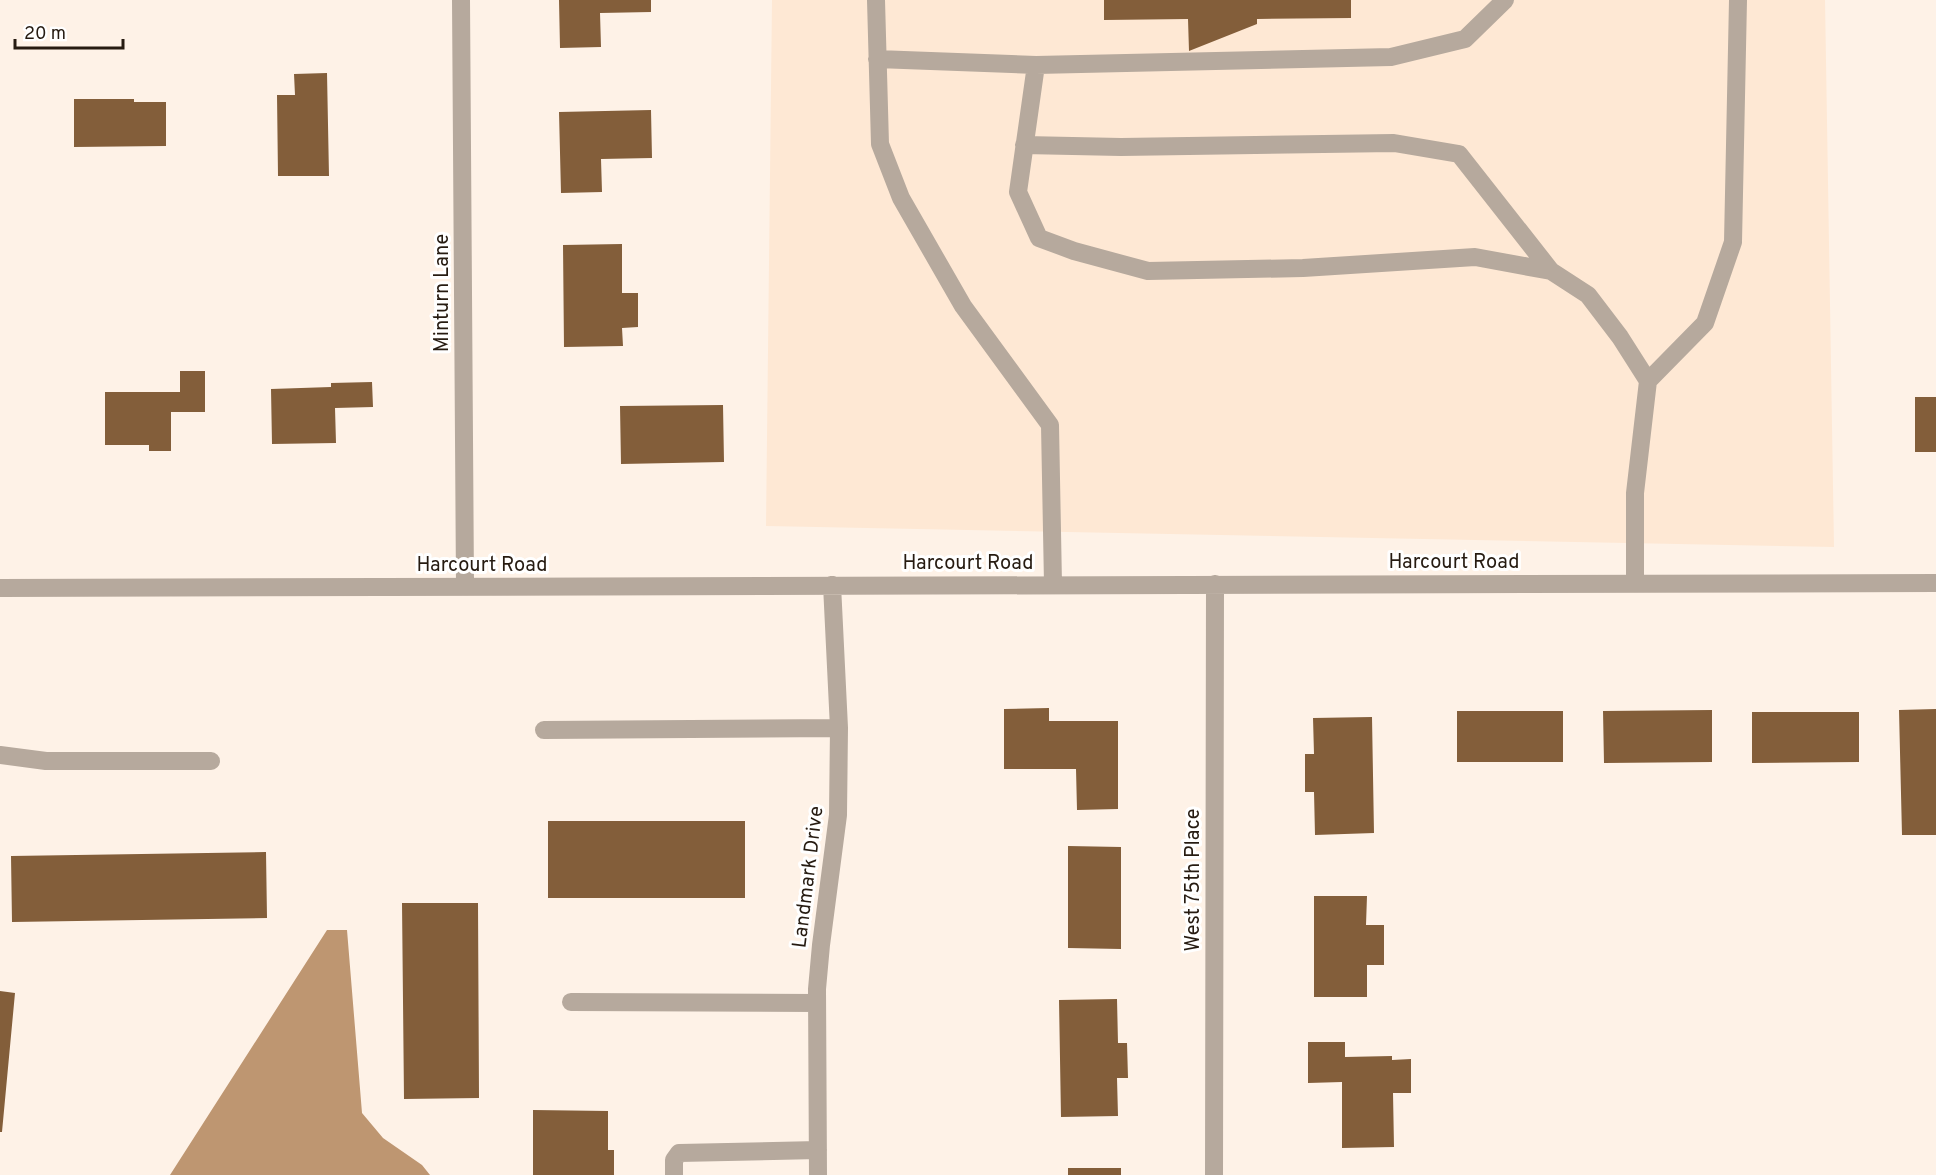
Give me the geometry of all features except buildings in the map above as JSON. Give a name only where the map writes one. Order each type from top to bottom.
[{"type":"street","name":"Minturn Lane","points":[[461,0],[465,586]]},
{"type":"street","points":[[876,0],[880,144],[901,198],[963,306],[1050,425],[1053,584]]},
{"type":"street","points":[[877,59],[1036,65],[1391,57],[1465,39],[1505,0]]},
{"type":"street","points":[[1635,583],[1635,493],[1648,381],[1705,323],[1733,242],[1738,0]]},
{"type":"street","points":[[1036,65],[1018,192],[1039,238],[1074,251],[1148,271],[1304,268],[1475,257],[1551,271]]},
{"type":"street","points":[[1024,145],[1121,147],[1394,143],[1459,154],[1551,271],[1588,295],[1620,337],[1648,381]]},
{"type":"street","name":"Harcourt Road","points":[[0,588],[1936,583]]},
{"type":"street","name":"West 75th Place","points":[[1214,1175],[1215,584]]},
{"type":"street","name":"Landmark Drive","points":[[818,1175],[817,1003],[821,945],[838,815],[839,728],[832,585]]},
{"type":"street","points":[[544,730],[839,728]]},
{"type":"street","points":[[0,755],[46,761],[211,761]]},
{"type":"street","points":[[571,1002],[817,1003]]},
{"type":"street","points":[[674,1175],[674,1160],[679,1153],[818,1150]]},
{"type":"shaded area","points":[[772,0],[1825,0],[1834,547],[766,526]]},
{"type":"shaded area","points":[[327,930],[347,930],[362,1113],[383,1138],[422,1165],[430,1175],[170,1175]]}]
